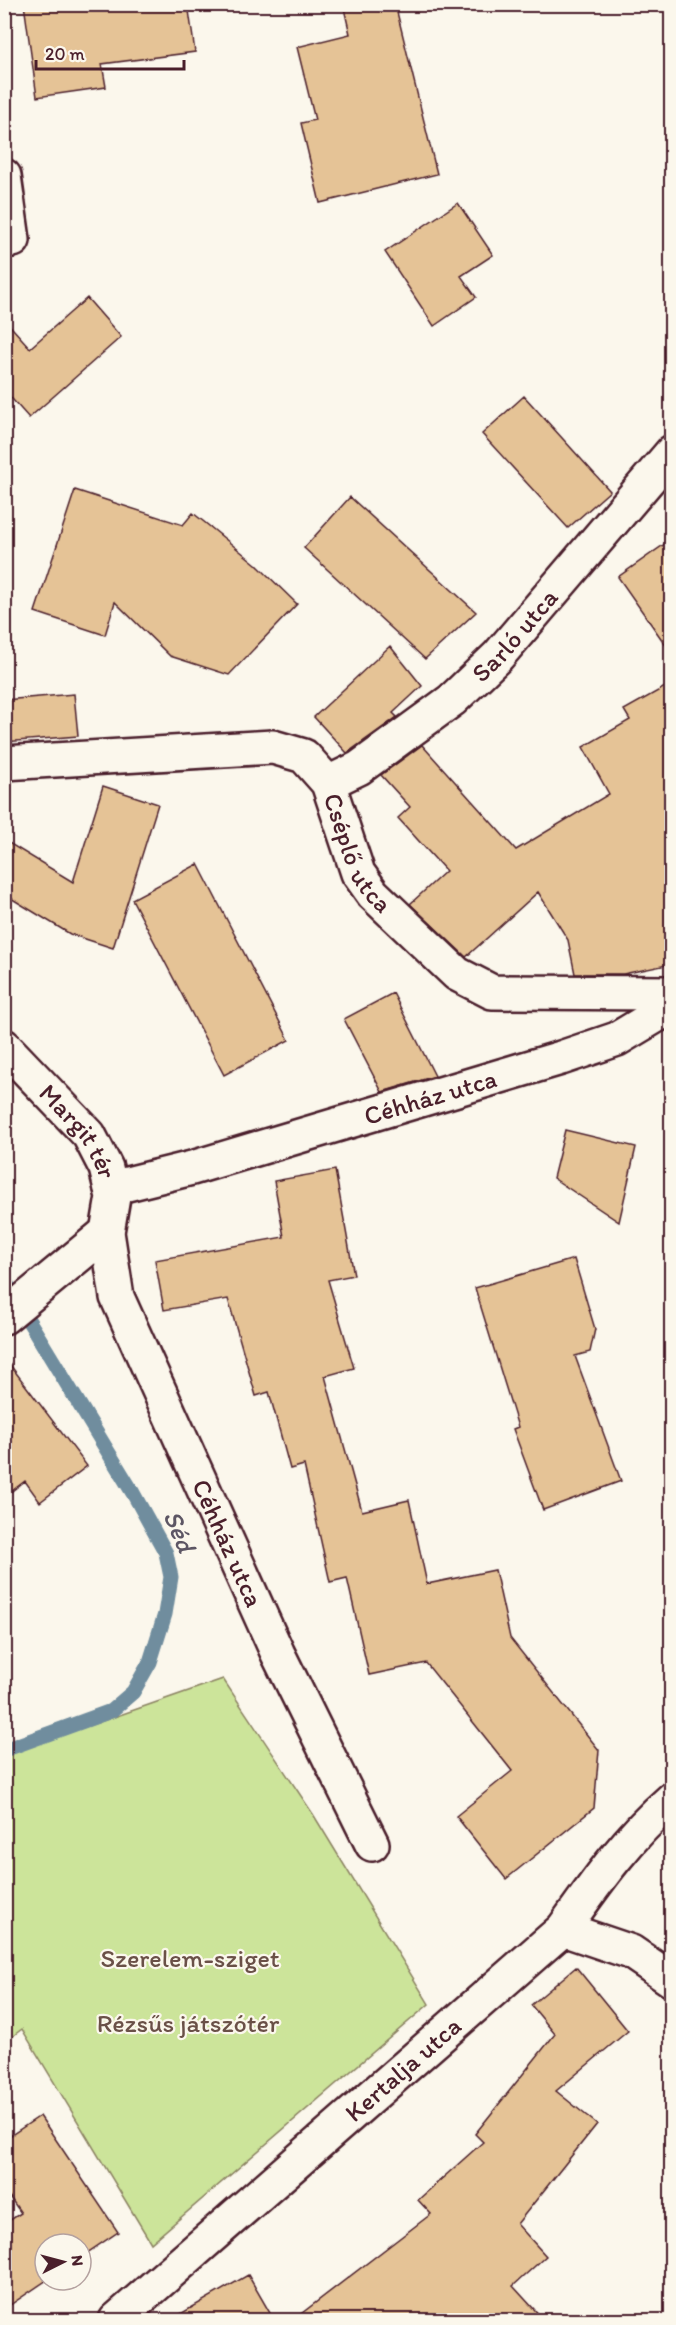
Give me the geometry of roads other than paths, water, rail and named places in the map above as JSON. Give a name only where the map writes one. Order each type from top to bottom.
[{"type":"street","points":[[4,176],[13,240]]},
{"type":"street","name":"Sarló utca","points":[[328,783],[359,768],[452,700],[498,657],[672,452]]},
{"type":"street","name":"Cséplő utca","points":[[4,763],[273,747],[304,756],[328,783],[358,873],[373,894],[457,974],[492,992],[672,993]]},
{"type":"street","name":"Céhház utca","points":[[111,1188],[192,1168],[561,1058],[617,1039],[672,1006]]},
{"type":"street","name":"Margit tér","points":[[4,1047],[89,1135],[106,1168],[113,1197],[107,1233]]},
{"type":"street","points":[[8,1315],[107,1233]]},
{"type":"street","name":"Céhház utca","points":[[107,1233],[117,1298],[278,1654],[372,1844]]},
{"type":"street","name":"Kertalja utca","points":[[116,2320],[563,1929],[603,1871],[643,1824],[672,1799]]},
{"type":"street","points":[[563,1929],[631,1952],[672,1980]]},
{"type":"waterway","name":"Séd","points":[[4,1280],[133,1493],[166,1553],[171,1577],[165,1614],[150,1662],[133,1692],[111,1711],[4,1750]]},
{"type":"park label","name":"Szerelem-sziget","points":[[190,1958]]},
{"type":"park label","name":"Rézsűs játszótér","points":[[188,2023]]}]
